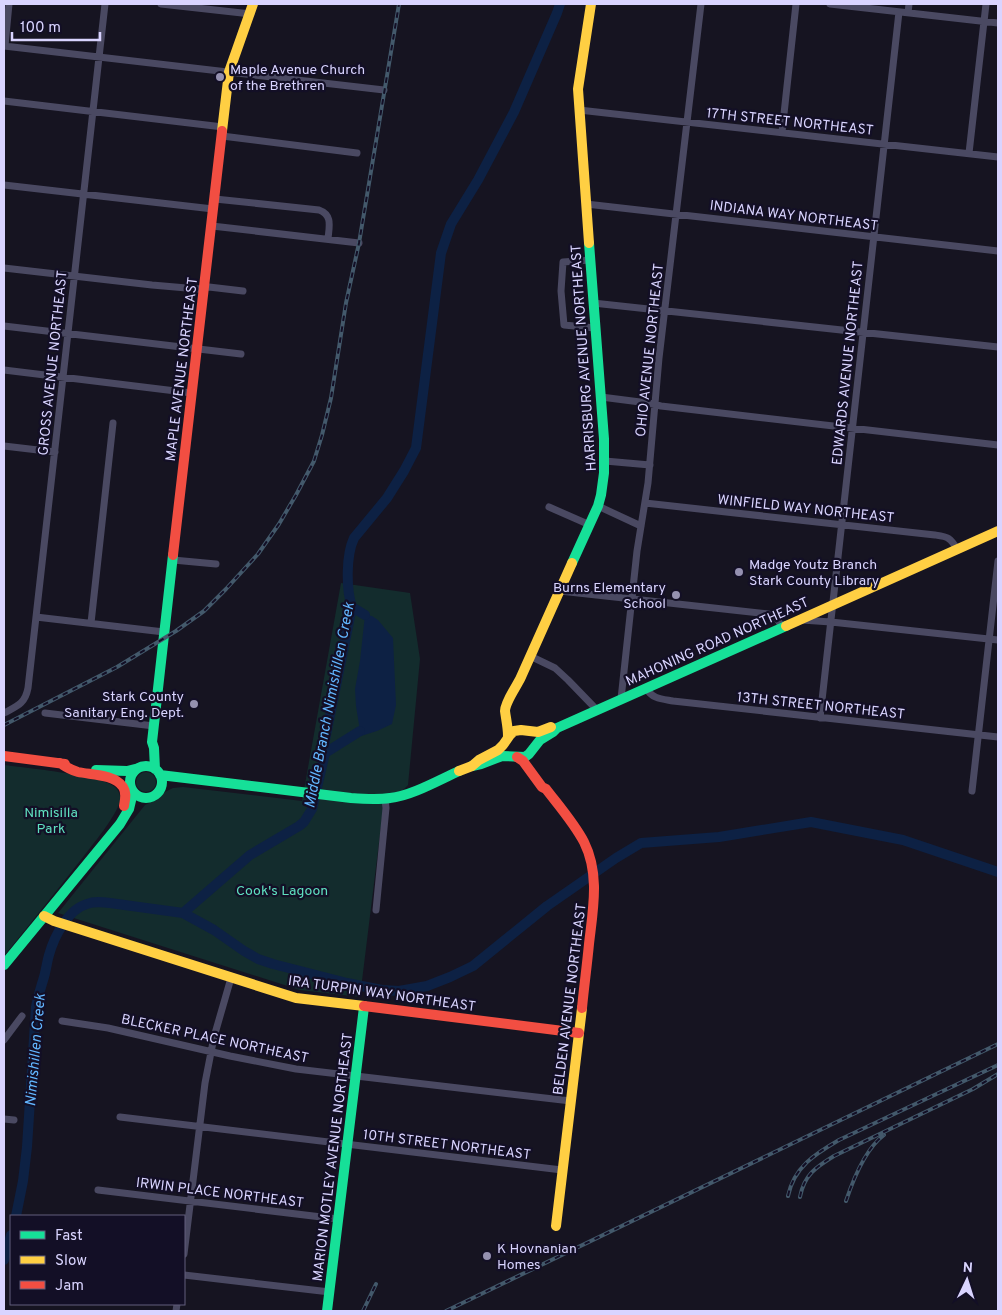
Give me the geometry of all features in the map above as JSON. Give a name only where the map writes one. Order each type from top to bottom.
[{"type":"street","points":[[9,4],[4,46],[384,90]]},
{"type":"street","name":"GROSS AVENUE NORTHEAST","points":[[4,713],[20,704],[26,697],[28,688],[105,4]]},
{"type":"street","points":[[161,4],[252,9]]},
{"type":"street","name":"HARRISBURG AVENUE NORTHEAST","points":[[507,738],[508,726],[505,709],[590,525],[604,484],[605,461],[601,397],[578,89],[591,4]]},
{"type":"street","name":"OHIO AVENUE NORTHEAST","points":[[621,699],[631,599],[650,465],[665,310],[701,4]]},
{"type":"street","points":[[782,132],[796,4]]},
{"type":"street","points":[[830,4],[891,7],[899,12],[998,23]]},
{"type":"street","points":[[908,13],[909,4]]},
{"type":"street","points":[[969,153],[986,4]]},
{"type":"street","name":"MAPLE AVENUE NORTHEAST","points":[[138,768],[146,759],[152,742],[230,72],[252,9]]},
{"type":"street","name":"EDWARDS AVENUE NORTHEAST","points":[[820,718],[899,12]]},
{"type":"street","points":[[4,101],[93,111],[357,153]]},
{"type":"street","name":"17TH STREET NORTHEAST","points":[[579,110],[998,157]]},
{"type":"street","points":[[4,186],[214,204],[319,210],[328,215],[328,239]]},
{"type":"street","name":"INDIANA WAY NORTHEAST","points":[[586,204],[998,251]]},
{"type":"street","points":[[212,226],[359,242]]},
{"type":"street","points":[[590,260],[563,262],[561,279],[562,300],[564,325],[595,328]]},
{"type":"street","points":[[4,268],[198,289],[209,287],[243,291]]},
{"type":"street","points":[[593,303],[998,347]]},
{"type":"street","points":[[4,326],[241,354]]},
{"type":"street","points":[[4,370],[192,392]]},
{"type":"street","points":[[601,397],[686,410],[998,445]]},
{"type":"street","points":[[90,624],[114,423]]},
{"type":"street","points":[[4,446],[54,452]]},
{"type":"street","points":[[605,461],[650,465]]},
{"type":"street","name":"WINFIELD WAY NORTHEAST","points":[[645,502],[945,536],[952,539],[957,549]]},
{"type":"street","points":[[598,506],[641,526]]},
{"type":"street","points":[[549,507],[590,525]]},
{"type":"street","name":"MAHONING ROAD NORTHEAST","points":[[523,730],[538,732],[551,727],[556,728],[998,530]]},
{"type":"street","points":[[173,560],[216,564]]},
{"type":"street","points":[[972,791],[998,560]]},
{"type":"street","points":[[560,591],[768,614],[777,618],[782,627]]},
{"type":"street","points":[[36,617],[164,632]]},
{"type":"street","points":[[797,620],[998,640]]},
{"type":"street","points":[[530,656],[555,668],[597,710]]},
{"type":"street","name":"13TH STREET NORTHEAST","points":[[646,688],[653,697],[673,701],[998,737]]},
{"type":"street","name":"HARRISBURG AVENUE NORTHEAST","points":[[513,693],[511,715],[515,723],[523,730]]},
{"type":"street","points":[[45,714],[154,726]]},
{"type":"street","name":"MAHONING ROAD NORTHEAST","points":[[533,749],[540,739],[554,732],[556,728]]},
{"type":"street","points":[[106,771],[128,771],[149,766],[158,772],[187,779],[329,796],[385,799],[418,790],[472,766],[478,760],[497,750],[515,731],[523,730],[528,732],[533,739],[533,749],[526,756],[500,756],[480,766],[472,766]]},
{"type":"street","points":[[507,738],[507,748],[516,757]]},
{"type":"street","name":"MAPLE AVENUE NORTHEAST","points":[[152,742],[158,772]]},
{"type":"street","name":"BELDEN AVENUE NORTHEAST","points":[[533,749],[532,764],[546,784],[546,789]]},
{"type":"street","points":[[4,756],[106,771],[122,779],[137,796],[145,798],[154,796],[161,788],[162,782],[158,772]]},
{"type":"street","name":"BELDEN AVENUE NORTHEAST","points":[[516,757],[523,761],[580,834],[588,849],[592,863],[595,888],[556,1226]]},
{"type":"street","points":[[60,763],[71,770],[110,778],[124,789],[126,797],[124,806],[115,822],[101,840],[100,847]]},
{"type":"street","points":[[120,824],[130,806],[132,790],[130,778],[138,768]]},
{"type":"street","points":[[161,788],[187,779]]},
{"type":"street","points":[[4,965],[100,847],[145,798]]},
{"type":"street","points":[[376,910],[386,808],[385,799]]},
{"type":"street","name":"IRA TURPIN WAY NORTHEAST","points":[[44,916],[81,930],[296,998],[579,1033]]},
{"type":"street","points":[[185,1246],[199,1127],[211,1051],[220,1012],[231,978]]},
{"type":"street","name":"MARION MOTLEY AVENUE NORTHEAST","points":[[327,1311],[364,1007]]},
{"type":"street","points":[[4,1039],[22,1016]]},
{"type":"street","name":"BLECKER PLACE NORTHEAST","points":[[62,1021],[108,1028],[296,1069],[571,1101]]},
{"type":"street","name":"10TH STREET NORTHEAST","points":[[120,1117],[562,1170]]},
{"type":"street","points":[[4,1119],[14,1120]]},
{"type":"street","name":"IRWIN PLACE NORTHEAST","points":[[98,1190],[338,1219]]},
{"type":"street","points":[[185,1275],[330,1292]]},
{"type":"green space","name":"Cook's Lagoon","points":[[341,583],[410,593],[420,659],[408,785],[383,810],[360,997],[300,990],[58,913],[145,805],[158,799],[165,792],[173,788],[183,787],[302,801]]},
{"type":"green space","name":"Nimisilla Park","points":[[4,765],[95,779],[115,787],[118,790],[120,799],[115,813],[101,834],[4,956]]},
{"type":"green space","points":[[146,772],[153,775],[156,782],[153,789],[146,792],[139,789],[136,782],[139,775]]},
{"type":"water","points":[[365,615],[372,616],[378,620],[393,638],[396,705],[392,724],[361,736],[355,689]]},
{"type":"waterway","name":"Middle Branch Nimishillen Creek","points":[[183,913],[250,855],[304,822],[312,809],[325,753],[325,740],[352,607],[348,572],[351,545],[354,538],[387,498],[416,448],[441,253],[451,224],[478,180],[514,112],[560,4]]},
{"type":"waterway","points":[[352,607],[365,615]]},
{"type":"waterway","points":[[325,753],[360,731]]},
{"type":"waterway","points":[[16,1215],[27,1147],[36,1007],[49,955],[58,932],[74,912],[90,903],[104,902],[183,913],[214,930],[258,959],[347,983],[382,990],[399,991],[427,986],[473,966],[547,906],[641,843],[719,837],[811,822],[903,840],[998,872]]},
{"type":"waterway","name":"Nimishillen Creek","points":[[4,1260],[10,1239]]},
{"type":"railway","points":[[4,725],[117,667],[176,631],[204,611],[258,554],[296,495],[314,461],[331,398],[399,4]]},
{"type":"railway","points":[[446,1311],[998,1044]]},
{"type":"railway","points":[[788,1196],[800,1169],[830,1145],[998,1065]]},
{"type":"railway","points":[[800,1197],[804,1183],[812,1172],[834,1156],[973,1089],[998,1074]]},
{"type":"railway","points":[[846,1201],[865,1156],[884,1135]]},
{"type":"railway","points":[[363,1311],[376,1284]]},
{"type":"traffic: fast","points":[[572,563],[598,506],[604,473],[604,439],[589,243]]},
{"type":"traffic: fast","points":[[155,769],[152,742],[173,555]]},
{"type":"traffic: fast","points":[[472,766],[502,756],[525,757],[540,740],[557,728],[786,626]]},
{"type":"traffic: fast","points":[[146,766],[158,770],[162,782],[158,794],[146,798],[134,794],[130,782],[134,770],[146,766]]},
{"type":"traffic: fast","points":[[96,770],[127,771],[135,769]]},
{"type":"traffic: fast","points":[[160,775],[351,798],[375,799],[398,797],[459,771]]},
{"type":"traffic: fast","points":[[4,965],[120,824],[129,809],[133,792]]},
{"type":"traffic: fast","points":[[327,1311],[364,1007]]},
{"type":"traffic: slow","points":[[222,131],[229,72],[253,4]]},
{"type":"traffic: slow","points":[[589,243],[578,89],[591,4]]},
{"type":"traffic: slow","points":[[786,626],[998,531]]},
{"type":"traffic: slow","points":[[508,736],[505,711],[507,703],[521,677],[572,563]]},
{"type":"traffic: slow","points":[[459,771],[472,766],[498,750],[514,731],[538,732],[551,727]]},
{"type":"traffic: slow","points":[[44,916],[54,921],[296,998],[364,1006]]},
{"type":"traffic: slow","points":[[556,1226],[582,1008]]},
{"type":"traffic: jam","points":[[173,555],[222,131]]},
{"type":"traffic: jam","points":[[4,756],[65,764]]},
{"type":"traffic: jam","points":[[517,757],[523,761],[566,815],[580,835],[589,854],[594,879],[594,892],[582,1008]]},
{"type":"traffic: jam","points":[[60,763],[75,771],[108,777],[119,783],[125,792],[124,806]]},
{"type":"traffic: jam","points":[[364,1006],[579,1033]]},
{"type":"place","name":"Maple Avenue Church of the Brethren","points":[[220,77]]},
{"type":"place","name":"Madge Youtz Branch Stark County Library","points":[[739,572]]},
{"type":"place","name":"Burns Elementary School","points":[[676,595]]},
{"type":"place","name":"Stark County Sanitary Eng. Dept.","points":[[194,704]]},
{"type":"place","name":"K Hovnanian Homes","points":[[487,1256]]}]
